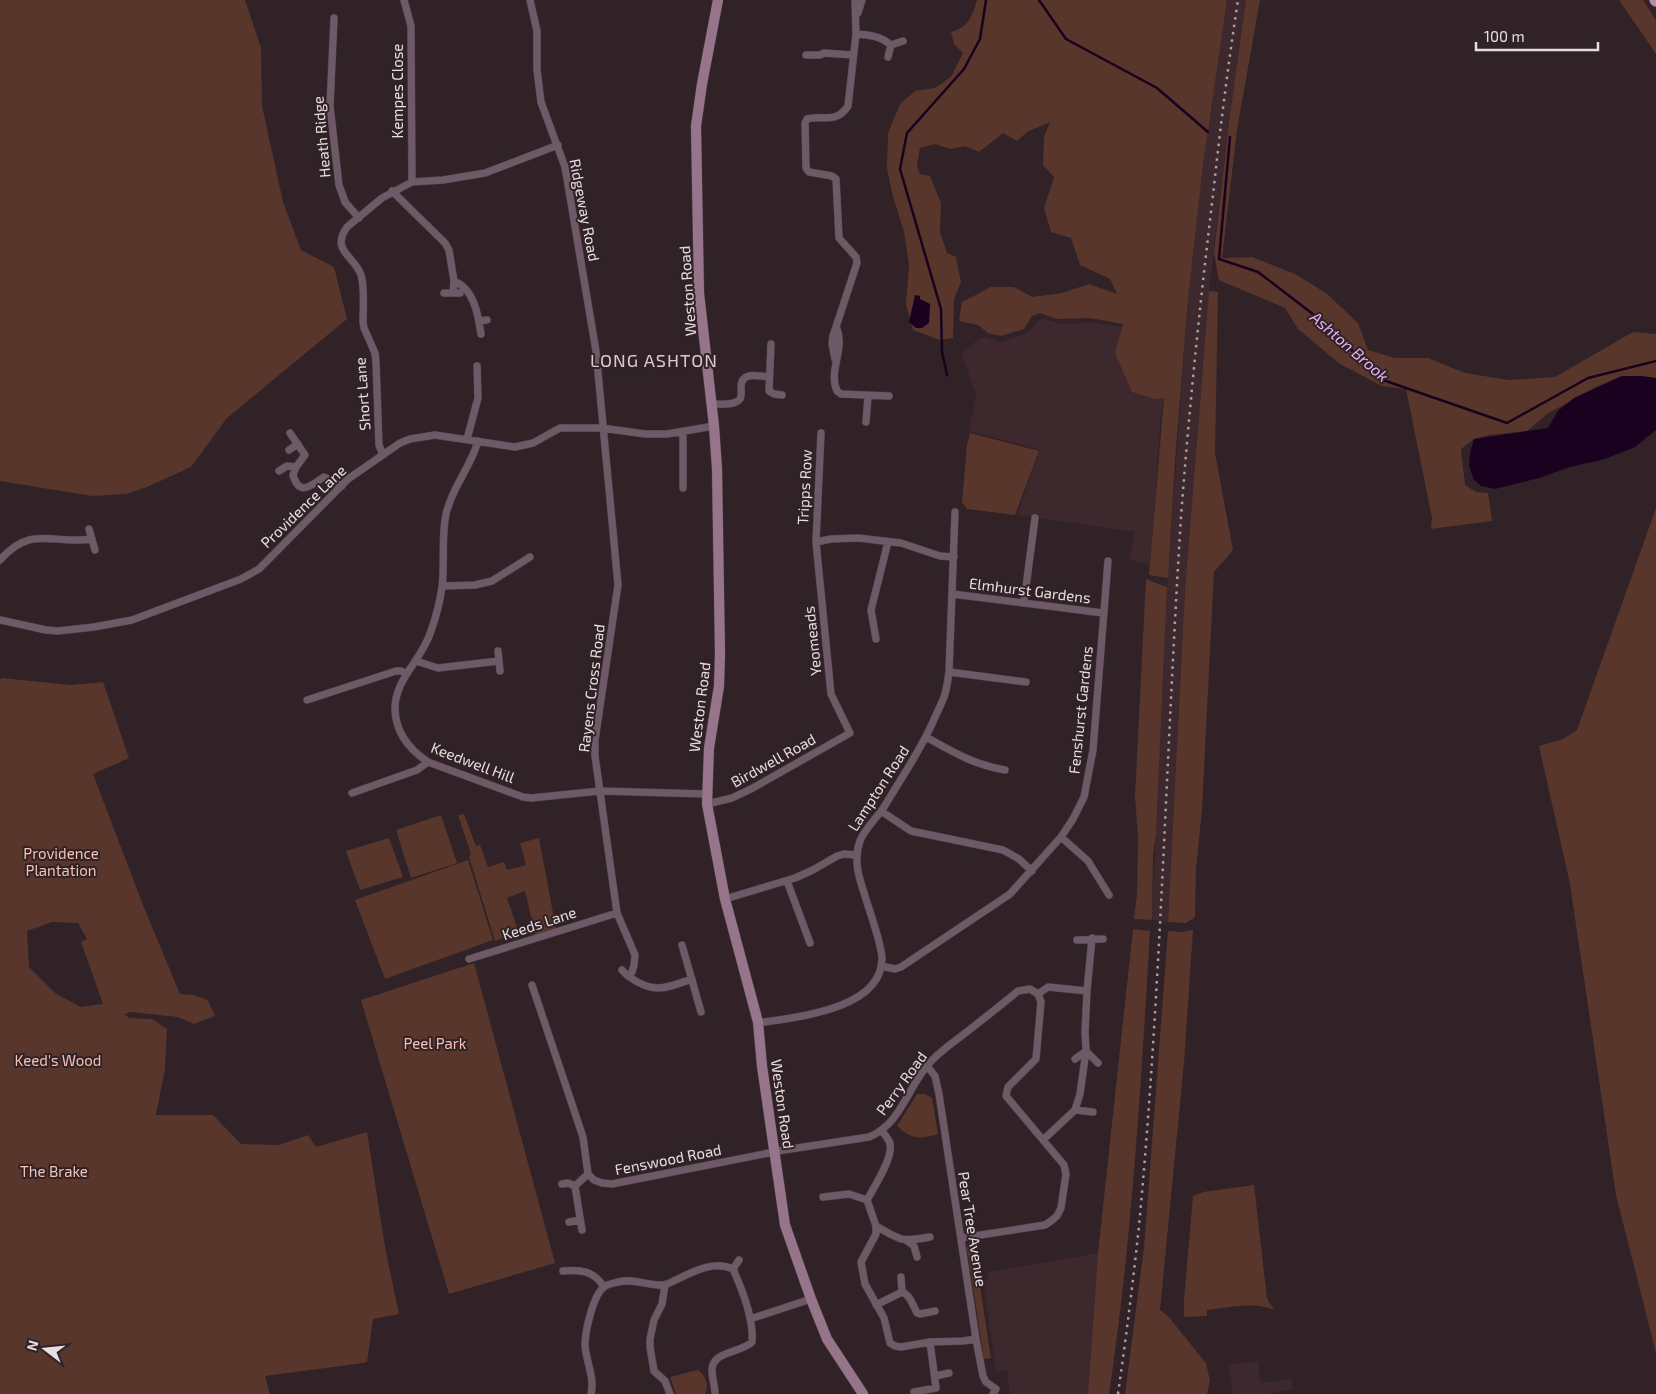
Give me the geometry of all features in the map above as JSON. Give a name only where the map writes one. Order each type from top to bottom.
[{"type":"street","name":"Kempes Close","points":[[404,0],[410,26],[412,182]]},
{"type":"street","name":"Ridgeway Road","points":[[530,0],[537,31],[537,70],[541,102],[565,167],[596,350],[602,428]]},
{"type":"street","name":"Weston Road","points":[[718,0],[696,126],[700,294],[714,426],[720,654],[719,686],[709,748],[706,799],[724,899],[758,1023],[762,1066],[785,1225],[827,1339],[863,1394]]},
{"type":"street","points":[[854,0],[856,34],[848,106],[843,113],[836,117],[807,119],[805,123],[806,168],[808,172],[832,176],[836,179],[839,238],[856,257],[857,263],[832,344],[835,359],[835,387],[841,394],[889,396]]},
{"type":"street","points":[[856,18],[862,0]]},
{"type":"street","name":"Heath Ridge","points":[[334,18],[330,106],[339,185],[345,202],[359,218]]},
{"type":"street","points":[[856,34],[875,35],[883,38],[891,45]]},
{"type":"street","points":[[891,45],[903,41]]},
{"type":"street","points":[[888,57],[891,45]]},
{"type":"street","points":[[806,55],[820,55],[824,53],[854,55]]},
{"type":"street","points":[[412,182],[443,180],[485,173],[558,145]]},
{"type":"street","name":"Short Lane","points":[[383,455],[379,445],[375,353],[364,328],[361,275],[343,250],[343,233],[382,198],[412,182]]},
{"type":"street","points":[[392,191],[445,243],[449,250],[456,293],[444,293]]},
{"type":"street","points":[[454,281],[467,289],[474,302],[483,320],[481,334]]},
{"type":"street","points":[[771,344],[769,391],[782,395]]},
{"type":"street","points":[[467,439],[478,398],[477,366]]},
{"type":"street","points":[[712,404],[738,401],[740,398],[741,381],[748,375],[769,377]]},
{"type":"street","points":[[866,422],[868,396]]},
{"type":"street","name":"Providence Lane","points":[[0,620],[46,630],[118,623],[132,620],[241,579],[259,569],[348,479],[410,438],[435,436],[515,447],[533,442],[560,428],[602,428],[645,434],[667,434],[714,426]]},
{"type":"street","name":"Rayens Cross Road","points":[[602,428],[618,584],[595,740],[595,756],[617,913],[635,955],[632,972],[628,976]]},
{"type":"street","points":[[683,431],[683,488]]},
{"type":"street","points":[[290,433],[305,454],[293,475],[301,487],[311,487],[324,477],[342,486]]},
{"type":"street","name":"Tripps Row","points":[[816,542],[820,433]]},
{"type":"street","name":"Keedwell Hill","points":[[478,441],[449,501],[446,517],[442,586],[436,616],[430,634],[396,695],[395,709],[397,722],[410,747],[417,755],[428,762],[523,797],[600,791],[706,799]]},
{"type":"street","points":[[289,450],[298,444]]},
{"type":"street","points":[[279,471],[286,466],[296,467]]},
{"type":"street","name":"Lampton Road","points":[[881,966],[881,954],[857,870],[856,855],[860,840],[881,811],[926,737],[945,695],[949,672],[955,512]]},
{"type":"street","points":[[1024,602],[1035,518]]},
{"type":"street","points":[[89,529],[95,550]]},
{"type":"street","points":[[0,560],[9,550],[25,540],[34,538],[92,540]]},
{"type":"street","points":[[816,542],[845,538],[888,542],[914,547],[940,556],[954,557]]},
{"type":"street","name":"Yeomeads","points":[[816,542],[831,694],[850,733]]},
{"type":"street","points":[[876,639],[871,610],[888,542]]},
{"type":"street","points":[[516,556],[521,563]]},
{"type":"street","points":[[442,586],[482,584],[501,577],[530,557]]},
{"type":"street","name":"Fenshurst Gardens","points":[[881,966],[895,969],[916,958],[1010,894],[1032,872],[1061,837],[1073,819],[1084,797],[1089,773],[1108,561]]},
{"type":"street","name":"Elmhurst Gardens","points":[[952,594],[1103,613]]},
{"type":"street","points":[[498,651],[500,671]]},
{"type":"street","points":[[416,661],[438,668],[499,661]]},
{"type":"street","points":[[307,700],[396,671],[407,674]]},
{"type":"street","points":[[949,672],[1026,682]]},
{"type":"street","points":[[316,687],[319,696]]},
{"type":"street","name":"Birdwell Road","points":[[706,799],[732,798],[850,733]]},
{"type":"street","points":[[926,737],[971,761],[983,766],[1004,770]]},
{"type":"street","points":[[352,793],[417,770],[428,762]]},
{"type":"street","points":[[881,811],[911,831],[1003,850],[1019,859],[1032,872]]},
{"type":"street","points":[[1061,837],[1088,861],[1109,895]]},
{"type":"street","points":[[724,899],[787,881],[813,870],[838,856],[844,854],[856,855]]},
{"type":"street","points":[[787,881],[810,943]]},
{"type":"street","name":"Keeds Lane","points":[[469,959],[617,913]]},
{"type":"street","points":[[1043,1140],[1075,1110],[1080,1094],[1086,1051],[1087,991],[1092,938]]},
{"type":"street","points":[[1077,940],[1103,939]]},
{"type":"street","points":[[682,945],[701,1012]]},
{"type":"street","points":[[758,1023],[823,1012],[844,1004],[870,987],[881,966]]},
{"type":"street","points":[[622,970],[645,987],[654,989],[664,989],[692,979]]},
{"type":"street","points":[[532,985],[583,1137],[588,1174],[575,1186]]},
{"type":"street","name":"Perry Road","points":[[774,1152],[869,1137],[882,1131],[895,1117],[927,1066],[943,1050],[1018,991],[1030,989],[1038,994],[1048,987],[1087,991]]},
{"type":"street","points":[[961,1238],[1044,1225],[1057,1216],[1061,1208],[1066,1174],[1064,1165],[1007,1099],[1006,1093],[1008,1087],[1036,1059],[1041,1002],[1038,994]]},
{"type":"street","points":[[1074,1059],[1086,1051]]},
{"type":"street","points":[[1086,1051],[1098,1063]]},
{"type":"street","name":"Pear Tree Avenue","points":[[927,1066],[935,1076],[939,1094],[983,1376],[986,1382],[996,1389],[993,1394]]},
{"type":"street","points":[[1075,1110],[1092,1112]]},
{"type":"street","points":[[882,1131],[890,1141],[891,1149],[886,1164],[867,1200],[876,1226],[876,1234],[861,1262],[865,1284],[884,1318],[890,1343],[895,1346],[976,1339]]},
{"type":"street","name":"Fenswood Road","points":[[588,1174],[594,1180],[612,1184],[774,1152]]},
{"type":"street","points":[[562,1184],[568,1183],[575,1186]]},
{"type":"street","points":[[575,1186],[582,1230]]},
{"type":"street","points":[[823,1197],[849,1194],[867,1200]]},
{"type":"street","points":[[569,1222],[580,1220]]},
{"type":"street","points":[[876,1226],[914,1246],[916,1257]]},
{"type":"street","points":[[907,1241],[930,1237]]},
{"type":"street","points":[[733,1269],[739,1260]]},
{"type":"street","points":[[591,1394],[594,1385],[585,1343],[596,1297],[604,1287],[630,1280],[665,1285],[691,1272],[724,1265],[733,1269],[753,1332],[752,1342],[747,1347],[718,1357],[713,1363],[712,1371],[715,1394]]},
{"type":"street","points":[[563,1270],[578,1269],[587,1272],[598,1278],[604,1287]]},
{"type":"street","points":[[901,1277],[902,1292],[910,1298],[917,1313],[935,1311]]},
{"type":"street","points":[[665,1285],[662,1304],[654,1320],[650,1347],[654,1371],[665,1381],[670,1394]]},
{"type":"street","points":[[876,1305],[902,1292]]},
{"type":"street","points":[[750,1318],[811,1299]]},
{"type":"street","points":[[914,1392],[936,1388],[930,1342]]},
{"type":"street","points":[[935,1376],[949,1373]]},
{"type":"shaded area","points":[[1227,0],[1246,0],[1209,291],[1185,590],[1168,922],[1152,920],[1167,587],[1188,299],[1203,165]]},
{"type":"shaded area","points":[[915,295],[920,296],[920,299],[930,304],[929,323],[922,328],[916,328],[909,322]]},
{"type":"shaded area","points":[[1044,319],[1062,324],[1087,322],[1128,328],[1174,329],[1161,415],[1150,565],[1129,559],[1135,532],[1017,515],[1040,450],[969,431],[976,394],[962,355],[965,350],[979,339],[985,337],[1001,342],[1027,333],[1038,321]]},
{"type":"shaded area","points":[[1622,376],[1656,378],[1656,430],[1635,447],[1605,459],[1495,489],[1481,486],[1474,480],[1469,466],[1474,439],[1548,428],[1558,411],[1574,398]]},
{"type":"shaded area","points":[[1098,1253],[1088,1394],[1010,1394],[1007,1371],[996,1372],[983,1281],[989,1280],[987,1272]]},
{"type":"shaded area","points":[[1258,1361],[1261,1383],[1292,1379],[1293,1390],[1267,1394],[1233,1394],[1229,1365]]},
{"type":"green space","points":[[0,0],[245,0],[261,48],[262,106],[283,202],[301,250],[334,267],[347,319],[227,418],[191,467],[147,487],[126,494],[92,496],[0,481]]},
{"type":"green space","points":[[977,0],[1227,0],[1203,165],[1188,299],[1168,578],[1149,575],[1164,398],[1155,399],[1132,392],[1115,353],[1123,324],[1090,318],[1056,319],[1040,313],[1032,316],[1024,329],[1001,336],[988,333],[978,325],[959,321],[962,302],[991,287],[1014,287],[1032,297],[1062,293],[1089,284],[1117,294],[1110,279],[1080,265],[1071,238],[1051,232],[1044,208],[1054,177],[1043,165],[1044,137],[1050,122],[1027,132],[1017,141],[1003,133],[979,152],[965,146],[950,149],[935,144],[920,148],[917,166],[920,174],[930,176],[941,203],[940,232],[947,253],[956,257],[961,282],[954,299],[953,338],[940,340],[913,330],[906,304],[909,265],[904,232],[892,193],[887,168],[888,133],[900,104],[915,91],[935,88],[951,77],[963,53],[954,44],[951,32],[966,24]]},
{"type":"green space","points":[[1246,0],[1260,0],[1237,130],[1222,258],[1252,257],[1295,274],[1326,293],[1358,323],[1368,350],[1395,358],[1428,358],[1465,373],[1509,380],[1555,377],[1633,332],[1656,334],[1656,378],[1622,376],[1596,387],[1547,414],[1527,431],[1489,435],[1474,439],[1461,449],[1465,485],[1476,492],[1488,493],[1492,521],[1431,529],[1432,518],[1406,389],[1382,386],[1340,364],[1298,329],[1285,308],[1219,280],[1214,253],[1229,122]]},
{"type":"green space","points":[[1619,0],[1643,0],[1656,20],[1656,54]]},
{"type":"green space","points":[[1209,291],[1218,292],[1215,453],[1233,550],[1214,572],[1202,809],[1196,869],[1195,917],[1186,923],[1168,922],[1185,590]]},
{"type":"green space","points":[[970,433],[1039,451],[1015,515],[967,509],[962,502],[967,445]]},
{"type":"green space","points":[[1656,508],[1656,1353],[1616,1195],[1570,884],[1539,746],[1563,739],[1577,730]]},
{"type":"green space","points":[[1146,579],[1167,587],[1156,834],[1153,855],[1152,920],[1134,919],[1137,894],[1138,837],[1135,797]]},
{"type":"green space","points":[[2,678],[71,685],[103,682],[129,758],[93,774],[143,905],[180,994],[194,995],[208,1000],[215,1016],[194,1024],[178,1017],[130,1012],[125,1014],[129,1018],[152,1019],[167,1029],[165,1069],[156,1115],[213,1115],[241,1144],[279,1145],[308,1135],[316,1147],[367,1132],[385,1247],[399,1314],[373,1319],[367,1362],[265,1376],[270,1394],[0,1394],[0,680]],"holes":[[[52,922],[78,923],[87,939],[81,942],[103,1004],[81,1007],[55,993],[29,967],[27,931]]]},
{"type":"green space","points":[[464,814],[476,846],[480,845],[488,867],[504,862],[507,870],[526,865],[520,843],[539,838],[556,929],[536,937],[525,891],[507,898],[519,933],[495,941],[458,815]]},
{"type":"green space","points":[[441,815],[457,863],[411,878],[396,830]]},
{"type":"green space","points":[[389,838],[403,877],[360,890],[346,851]]},
{"type":"green space","points":[[468,860],[493,940],[385,979],[355,900]]},
{"type":"green space","points":[[1133,929],[1150,931],[1130,1221],[1109,1394],[1088,1394],[1098,1253]]},
{"type":"green space","points":[[1193,930],[1184,1063],[1160,1310],[1167,1315],[1206,1363],[1210,1381],[1207,1394],[1125,1394],[1144,1248],[1168,931],[1181,932]]},
{"type":"green space","name":"Peel Park","points":[[474,963],[555,1263],[449,1294],[361,1000]]},
{"type":"green space","points":[[917,1094],[925,1094],[932,1098],[938,1134],[921,1138],[907,1134],[897,1126]]},
{"type":"green space","points":[[1254,1185],[1267,1298],[1274,1310],[1258,1306],[1241,1306],[1207,1310],[1207,1316],[1184,1317],[1193,1196],[1203,1192]]},
{"type":"green space","points":[[973,1241],[991,1358],[984,1359],[967,1248],[968,1244]]},
{"type":"green space","points":[[698,1370],[706,1380],[705,1394],[676,1394],[670,1377]]},
{"type":"waterway","points":[[947,375],[942,352],[941,309],[900,169],[907,133],[964,69],[980,39],[986,0]]},
{"type":"waterway","name":"Ashton Brook","points":[[1039,0],[1066,39],[1157,88],[1208,132]]},
{"type":"waterway","name":"Ashton Brook","points":[[1230,137],[1219,259],[1258,272],[1318,318],[1383,380],[1507,423],[1588,378],[1656,361]]},
{"type":"railway","points":[[1118,1394],[1137,1247],[1147,1138],[1181,517],[1199,316],[1218,146],[1238,0]]},
{"type":"district","name":"LONG ASHTON","points":[[654,360]]},
{"type":"park label","name":"Providence Plantation","points":[[61,862]]},
{"type":"park label","name":"Keed's Wood","points":[[58,1060]]},
{"type":"park label","name":"The Brake","points":[[54,1171]]}]
